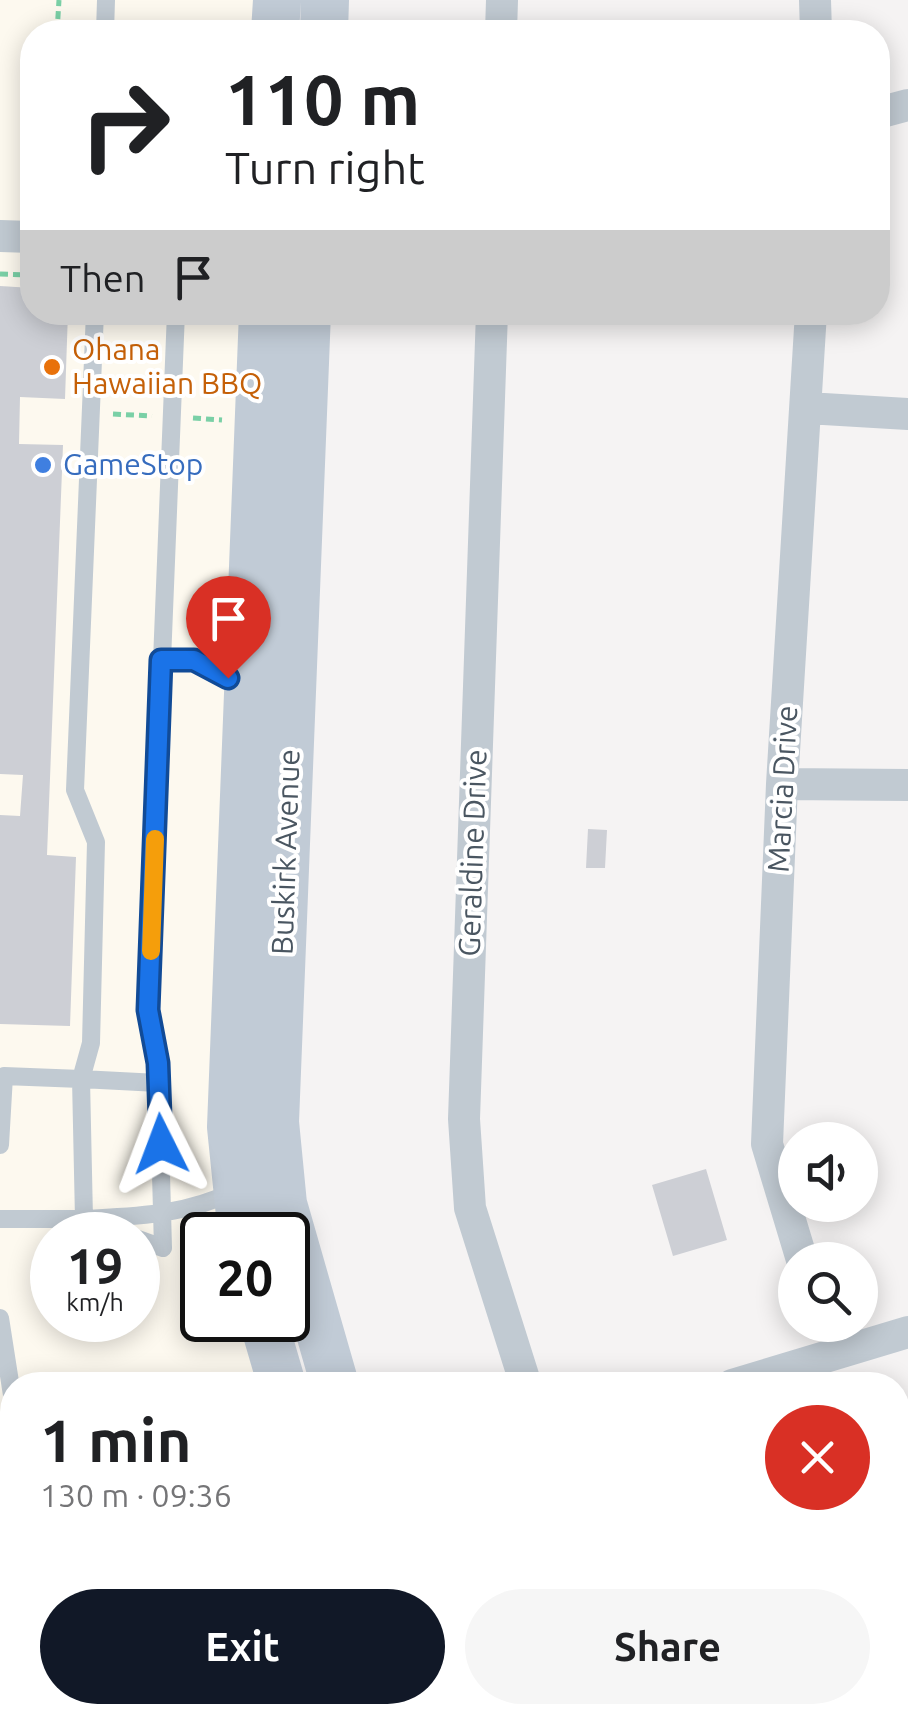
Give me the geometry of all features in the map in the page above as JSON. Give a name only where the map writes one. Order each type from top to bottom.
[{"type":"main road","name":"Buskirk Avenue","points":[[239,1212],[231,1127],[262,325]]},
{"type":"main road","name":"Buskirk Avenue","points":[[306,325],[275,1122],[284,1204],[331,1372]]},
{"type":"main road","points":[[269,1342],[278,1372]]},
{"type":"street","name":"Geraldine Drive","points":[[492,325],[464,1120],[470,1208],[522,1372]]},
{"type":"street","name":"Marcia Drive","points":[[796,1242],[766,1144],[782,784],[810,325]]},
{"type":"street","points":[[807,408],[908,414]]},
{"type":"street","points":[[782,784],[908,785]]},
{"type":"street","points":[[878,1335],[908,1332]]},
{"type":"street","points":[[760,1372],[824,1342]]},
{"type":"lane","points":[[84,1212],[81,1079],[91,1044],[96,842],[76,790],[94,325]]},
{"type":"lane","points":[[160,1246],[164,1248],[164,1214],[158,1083],[148,1010],[175,325]]},
{"type":"lane","points":[[161,660],[194,660],[228,678],[246,704]]},
{"type":"lane","points":[[0,1145],[4,1076],[158,1083]]},
{"type":"lane","points":[[160,1214],[204,1206],[234,1212]]},
{"type":"lane","points":[[0,1219],[30,1219]]},
{"type":"lane","points":[[0,1318],[8,1372]]},
{"type":"shaded area","points":[[0,0],[277,0],[276,20],[20,20],[20,325],[263,325],[243,1212],[180,1212],[180,1342],[269,1342],[278,1372],[0,1372]]},
{"type":"building","points":[[0,286],[20,287],[20,325],[68,325],[65,399],[20,397],[19,444],[63,445],[47,855],[76,857],[70,1026],[0,1024],[0,815],[20,816],[23,775],[0,774]]},
{"type":"building","points":[[588,829],[607,830],[605,868],[586,868]]},
{"type":"building","points":[[706,1169],[727,1240],[673,1256],[652,1185]]},
{"type":"slow traffic","points":[[151,951],[155,839]]},
{"type":"place","name":"Ohana Hawaiian BBQ","points":[[52,367]]},
{"type":"place","name":"GameStop","points":[[43,465]]},
{"type":"route","points":[[161,1144],[158,1063],[148,1010],[161,660],[194,660],[228,678]]}]
